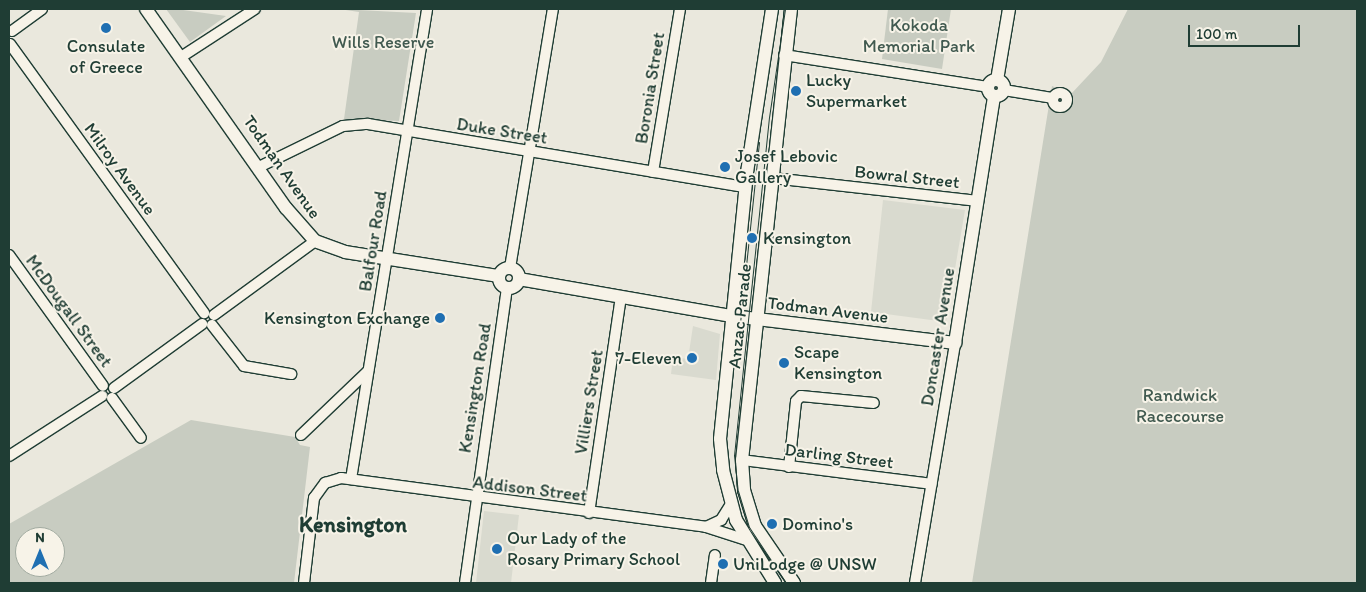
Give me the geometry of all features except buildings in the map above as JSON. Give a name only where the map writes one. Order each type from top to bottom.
[{"type":"main road","name":"Todman Avenue","points":[[146,9],[261,166],[286,208],[315,241],[386,258],[499,276]]},
{"type":"main road","name":"Anzac Parade","points":[[772,9],[746,187],[720,439],[731,504],[744,539],[775,583]]},
{"type":"main road","name":"Anzac Parade","points":[[791,9],[784,55],[773,178],[742,460],[744,490],[756,526],[794,583]]},
{"type":"main road","name":"Doncaster Avenue","points":[[955,342],[1009,9]]},
{"type":"main road","points":[[510,268],[519,279],[507,288],[499,276],[510,268]]},
{"type":"main road","name":"Todman Avenue","points":[[519,279],[732,316],[955,342]]},
{"type":"street","points":[[9,44],[10,30],[42,9]]},
{"type":"street","points":[[181,57],[255,9]]},
{"type":"street","name":"Balfour Road","points":[[351,479],[428,9]]},
{"type":"street","points":[[510,268],[553,9]]},
{"type":"street","name":"Boronia Street","points":[[653,172],[680,9]]},
{"type":"street","name":"Milroy Avenue","points":[[9,44],[244,366],[291,374]]},
{"type":"street","points":[[784,55],[1053,98]]},
{"type":"street","name":"Duke Street","points":[[261,166],[343,126],[368,124],[746,187]]},
{"type":"street","name":"Bowral Street","points":[[773,178],[978,201]]},
{"type":"street","points":[[9,456],[108,392],[315,241]]},
{"type":"street","name":"McDougall Street","points":[[9,255],[141,438]]},
{"type":"street","name":"Kensington Road","points":[[465,583],[474,499],[507,288]]},
{"type":"street","name":"Villiers Street","points":[[589,513],[621,296]]},
{"type":"street","name":"Doncaster Avenue","points":[[915,583],[955,342]]},
{"type":"street","points":[[301,435],[368,371]]},
{"type":"street","points":[[789,467],[796,401],[801,396],[874,403]]},
{"type":"street","name":"Darling Street","points":[[742,460],[931,484]]},
{"type":"street","name":"Addison Street","points":[[304,583],[314,498],[325,483],[351,479],[474,499],[706,527],[744,539]]},
{"type":"street","points":[[706,527],[721,520],[731,504]]},
{"type":"street","points":[[711,583],[715,555]]},
{"type":"shaded area","points":[[883,200],[965,210],[946,322],[871,312]]},
{"type":"shaded area","name":"7-Eleven","points":[[693,326],[720,334],[716,380],[671,374],[673,357],[688,359]]},
{"type":"shaded area","name":"Our Lady of the Rosary Primary School","points":[[484,511],[519,515],[511,583],[476,583]]},
{"type":"green space","points":[[166,9],[176,9],[226,16],[190,42]]},
{"type":"green space","name":"Wills Reserve","points":[[339,9],[416,13],[399,121],[344,119],[359,12]]},
{"type":"green space","name":"Kokoda Memorial Park","points":[[888,9],[951,9],[942,69],[882,59]]},
{"type":"green space","name":"Randwick Racecourse","points":[[1128,9],[1357,9],[1357,583],[972,583],[1052,86],[1071,94],[1101,62]]},
{"type":"green space","points":[[191,420],[295,437],[300,445],[310,447],[294,583],[9,583],[9,524]]},
{"type":"tram line","points":[[785,9],[769,117],[734,455],[738,491],[749,527],[786,583]]},
{"type":"tram line","points":[[740,323],[759,142]]},
{"type":"place","name":"Consulate of Greece","points":[[106,28]]},
{"type":"place","name":"Lucky Supermarket","points":[[796,91]]},
{"type":"place","name":"Josef Lebovic Gallery","points":[[725,167]]},
{"type":"place","name":"Kensington","points":[[752,238]]},
{"type":"place","name":"Kensington Exchange","points":[[440,318]]},
{"type":"place","name":"7-Eleven","points":[[692,358]]},
{"type":"place","name":"Scape Kensington","points":[[784,363]]},
{"type":"place","name":"Domino's","points":[[772,524]]},
{"type":"place","name":"Our Lady of the Rosary Primary School","points":[[497,549]]},
{"type":"place","name":"UniLodge @ UNSW","points":[[723,564]]},
{"type":"district","name":"Kensington","points":[[353,525]]}]
